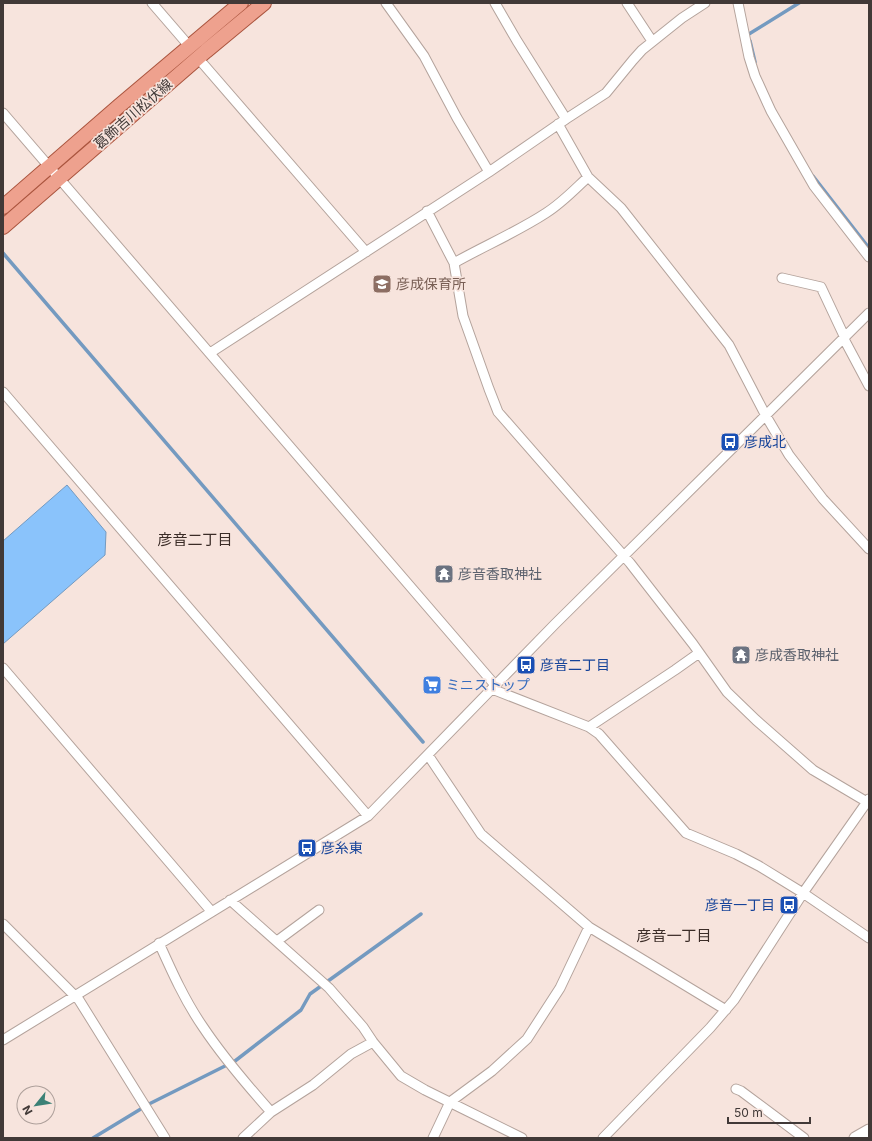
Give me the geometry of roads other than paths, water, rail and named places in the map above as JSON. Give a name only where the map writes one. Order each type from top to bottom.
[{"type":"main road","name":"葛飾吉川松伏線","points":[[3,227],[59,178],[194,52],[241,3]]},
{"type":"main road","name":"葛飾吉川松伏線","points":[[3,207],[119,106],[264,3]]},
{"type":"street","points":[[152,3],[366,252]]},
{"type":"street","points":[[386,3],[424,56],[457,118],[489,172]]},
{"type":"street","points":[[495,3],[562,121],[588,177],[621,208],[729,345],[766,416],[789,455],[823,499],[869,550]]},
{"type":"street","points":[[627,3],[652,41]]},
{"type":"street","points":[[210,354],[489,172],[562,121],[606,93],[633,60],[652,41],[682,18],[705,3]]},
{"type":"street","points":[[738,3],[751,64],[771,111],[814,186],[869,257]]},
{"type":"street","points":[[3,113],[493,687],[589,727],[599,734],[686,833],[736,854],[803,893],[869,938]]},
{"type":"street","points":[[454,263],[547,213],[588,177]]},
{"type":"street","points":[[426,212],[454,263],[463,316],[498,412],[630,563],[699,652],[727,692],[813,770],[868,800],[803,893],[752,974],[726,1010],[603,1138]]},
{"type":"street","points":[[782,278],[822,287],[844,338],[869,386]]},
{"type":"street","points":[[3,1040],[368,816],[493,687],[869,313]]},
{"type":"street","points":[[3,392],[368,816]]},
{"type":"street","points":[[589,727],[675,670],[699,652]]},
{"type":"street","points":[[3,668],[212,911]]},
{"type":"street","points":[[428,755],[481,834],[589,927],[726,1010]]},
{"type":"street","points":[[230,900],[329,988],[363,1027],[373,1042],[401,1076],[425,1090],[522,1138]]},
{"type":"street","points":[[277,941],[319,910]]},
{"type":"street","points":[[3,924],[75,996],[165,1138]]},
{"type":"street","points":[[433,1138],[450,1102],[492,1072],[527,1039],[560,988],[589,927]]},
{"type":"street","points":[[159,943],[178,986],[202,1026],[230,1065],[271,1112]]},
{"type":"street","points":[[247,1137],[271,1112],[313,1085],[351,1054],[373,1042]]},
{"type":"street","points":[[736,1089],[741,1091],[804,1138]]},
{"type":"street","points":[[855,1138],[869,1130]]},
{"type":"water","points":[[67,485],[106,532],[105,555],[3,644],[3,541]]},
{"type":"waterway","points":[[749,34],[799,3]]},
{"type":"waterway","points":[[750,41],[755,62]]},
{"type":"waterway","points":[[813,176],[869,248]]},
{"type":"waterway","points":[[3,253],[423,742]]},
{"type":"waterway","points":[[93,1138],[149,1104],[235,1061],[301,1010],[310,994],[421,914]]},
{"type":"place","name":"彦成保育所","points":[[382,284]]},
{"type":"place","name":"彦成北","points":[[730,442]]},
{"type":"place","name":"彦音香取神社","points":[[444,574]]},
{"type":"place","name":"彦成香取神社","points":[[741,655]]},
{"type":"place","name":"彦音二丁目","points":[[526,665]]},
{"type":"place","name":"ミニストップ","points":[[432,685]]},
{"type":"place","name":"彦糸東","points":[[307,848]]},
{"type":"place","name":"彦音一丁目","points":[[789,905]]},
{"type":"district","name":"彦音二丁目","points":[[195,540]]},
{"type":"district","name":"彦音一丁目","points":[[674,936]]}]
